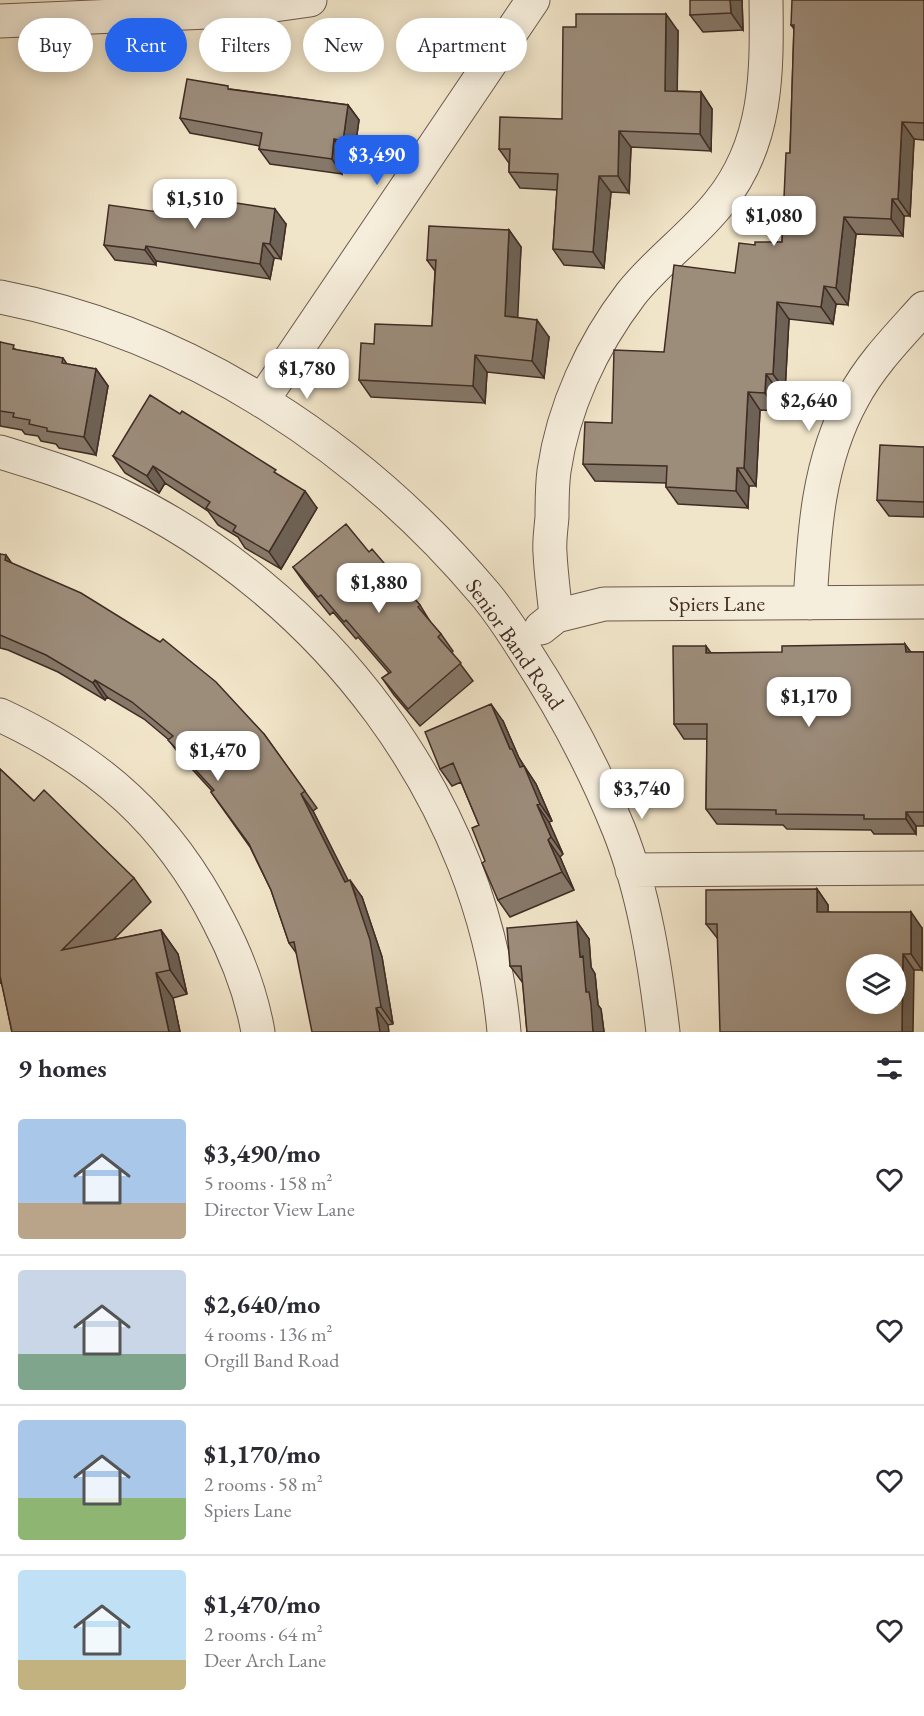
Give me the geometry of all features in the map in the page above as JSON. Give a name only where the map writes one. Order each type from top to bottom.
[{"type":"street","points":[[0,21],[310,0]]},
{"type":"street","points":[[262,401],[533,0]]},
{"type":"street","points":[[556,616],[550,552],[554,471],[565,422],[583,373],[606,330],[632,293],[720,202],[740,171],[755,137],[764,100],[767,63],[766,0]]},
{"type":"street","name":"Senior Band Road","points":[[0,297],[34,304],[111,328],[188,360],[262,401],[314,435],[352,464],[404,510],[487,596],[566,717],[586,754],[620,831],[653,957],[663,1032]]},
{"type":"street","points":[[810,603],[824,469],[836,432],[853,396],[876,363],[924,308]]},
{"type":"street","points":[[0,452],[59,470],[106,489],[169,522],[220,554],[268,592],[313,633],[354,678],[391,727],[423,778],[450,833],[473,889],[490,948],[502,1007],[504,1032]]},
{"type":"street","name":"Spiers Lane","points":[[520,644],[556,616],[604,604],[924,602]]},
{"type":"street","points":[[0,715],[37,732],[78,757],[115,786],[149,818],[179,855],[205,895],[239,962],[258,1032]]},
{"type":"street","points":[[632,870],[924,868]]},
{"type":"building","points":[[690,0],[730,0],[731,13],[690,15]]},
{"type":"building","points":[[792,0],[924,0],[924,123],[902,122],[898,199],[892,199],[891,219],[844,217],[836,288],[824,286],[821,307],[777,302],[773,374],[766,374],[765,393],[748,392],[744,468],[737,468],[736,491],[666,487],[667,466],[583,464],[585,422],[612,423],[614,350],[664,352],[674,265],[735,273],[739,243],[755,245],[755,242],[782,242],[786,153],[790,153],[794,25],[791,25]]},
{"type":"building","points":[[576,14],[666,14],[665,91],[701,92],[700,134],[619,131],[618,176],[599,176],[593,252],[553,249],[558,174],[509,172],[510,149],[499,149],[500,117],[562,119],[563,27],[576,27]]},
{"type":"building","points":[[187,79],[228,86],[228,89],[348,105],[343,141],[334,139],[332,159],[259,149],[262,133],[180,118]]},
{"type":"building","points":[[196,197],[275,209],[270,244],[263,243],[260,264],[146,246],[145,250],[104,245],[109,205],[193,217]]},
{"type":"building","points":[[429,226],[509,230],[505,316],[537,320],[532,361],[475,355],[473,386],[359,380],[361,343],[374,344],[375,324],[432,326],[436,260],[427,260]]},
{"type":"building","points":[[0,342],[14,345],[13,349],[63,358],[62,363],[96,369],[84,437],[47,431],[47,428],[29,424],[30,420],[13,417],[14,413],[0,411]]},
{"type":"building","points":[[150,395],[180,414],[182,411],[216,432],[305,491],[269,552],[233,531],[236,526],[206,508],[210,502],[153,466],[147,476],[113,456]]},
{"type":"building","points":[[880,445],[924,447],[924,502],[877,500]]},
{"type":"building","points":[[346,524],[369,552],[372,549],[420,605],[418,607],[441,634],[438,637],[461,663],[408,709],[382,678],[391,672],[346,620],[344,622],[321,595],[318,597],[293,567]]},
{"type":"building","points":[[0,554],[6,555],[5,560],[81,593],[160,642],[163,639],[216,682],[264,734],[305,791],[301,794],[345,882],[350,880],[370,940],[381,1007],[376,1008],[380,1032],[312,1032],[294,942],[289,943],[271,890],[249,844],[211,792],[214,790],[168,740],[173,736],[132,702],[95,680],[93,683],[46,655],[0,635]]},
{"type":"building","points":[[905,644],[906,652],[924,652],[924,812],[906,812],[906,819],[864,819],[864,815],[776,814],[776,810],[706,809],[707,724],[674,724],[673,646],[706,646],[706,653],[782,652],[782,646]]},
{"type":"building","points":[[491,704],[510,749],[520,767],[524,766],[551,837],[548,840],[562,872],[498,900],[482,863],[485,861],[472,828],[479,825],[453,763],[440,769],[425,732]]},
{"type":"building","points":[[0,769],[34,801],[44,790],[134,878],[62,950],[161,930],[170,970],[156,973],[169,1032],[12,1032],[0,976]]},
{"type":"building","points":[[817,889],[817,912],[911,912],[911,954],[846,954],[846,1014],[902,1014],[902,1032],[720,1032],[717,924],[706,924],[706,890]]},
{"type":"building","points":[[577,922],[580,957],[583,956],[593,1032],[527,1032],[521,966],[510,966],[507,928]]}]
